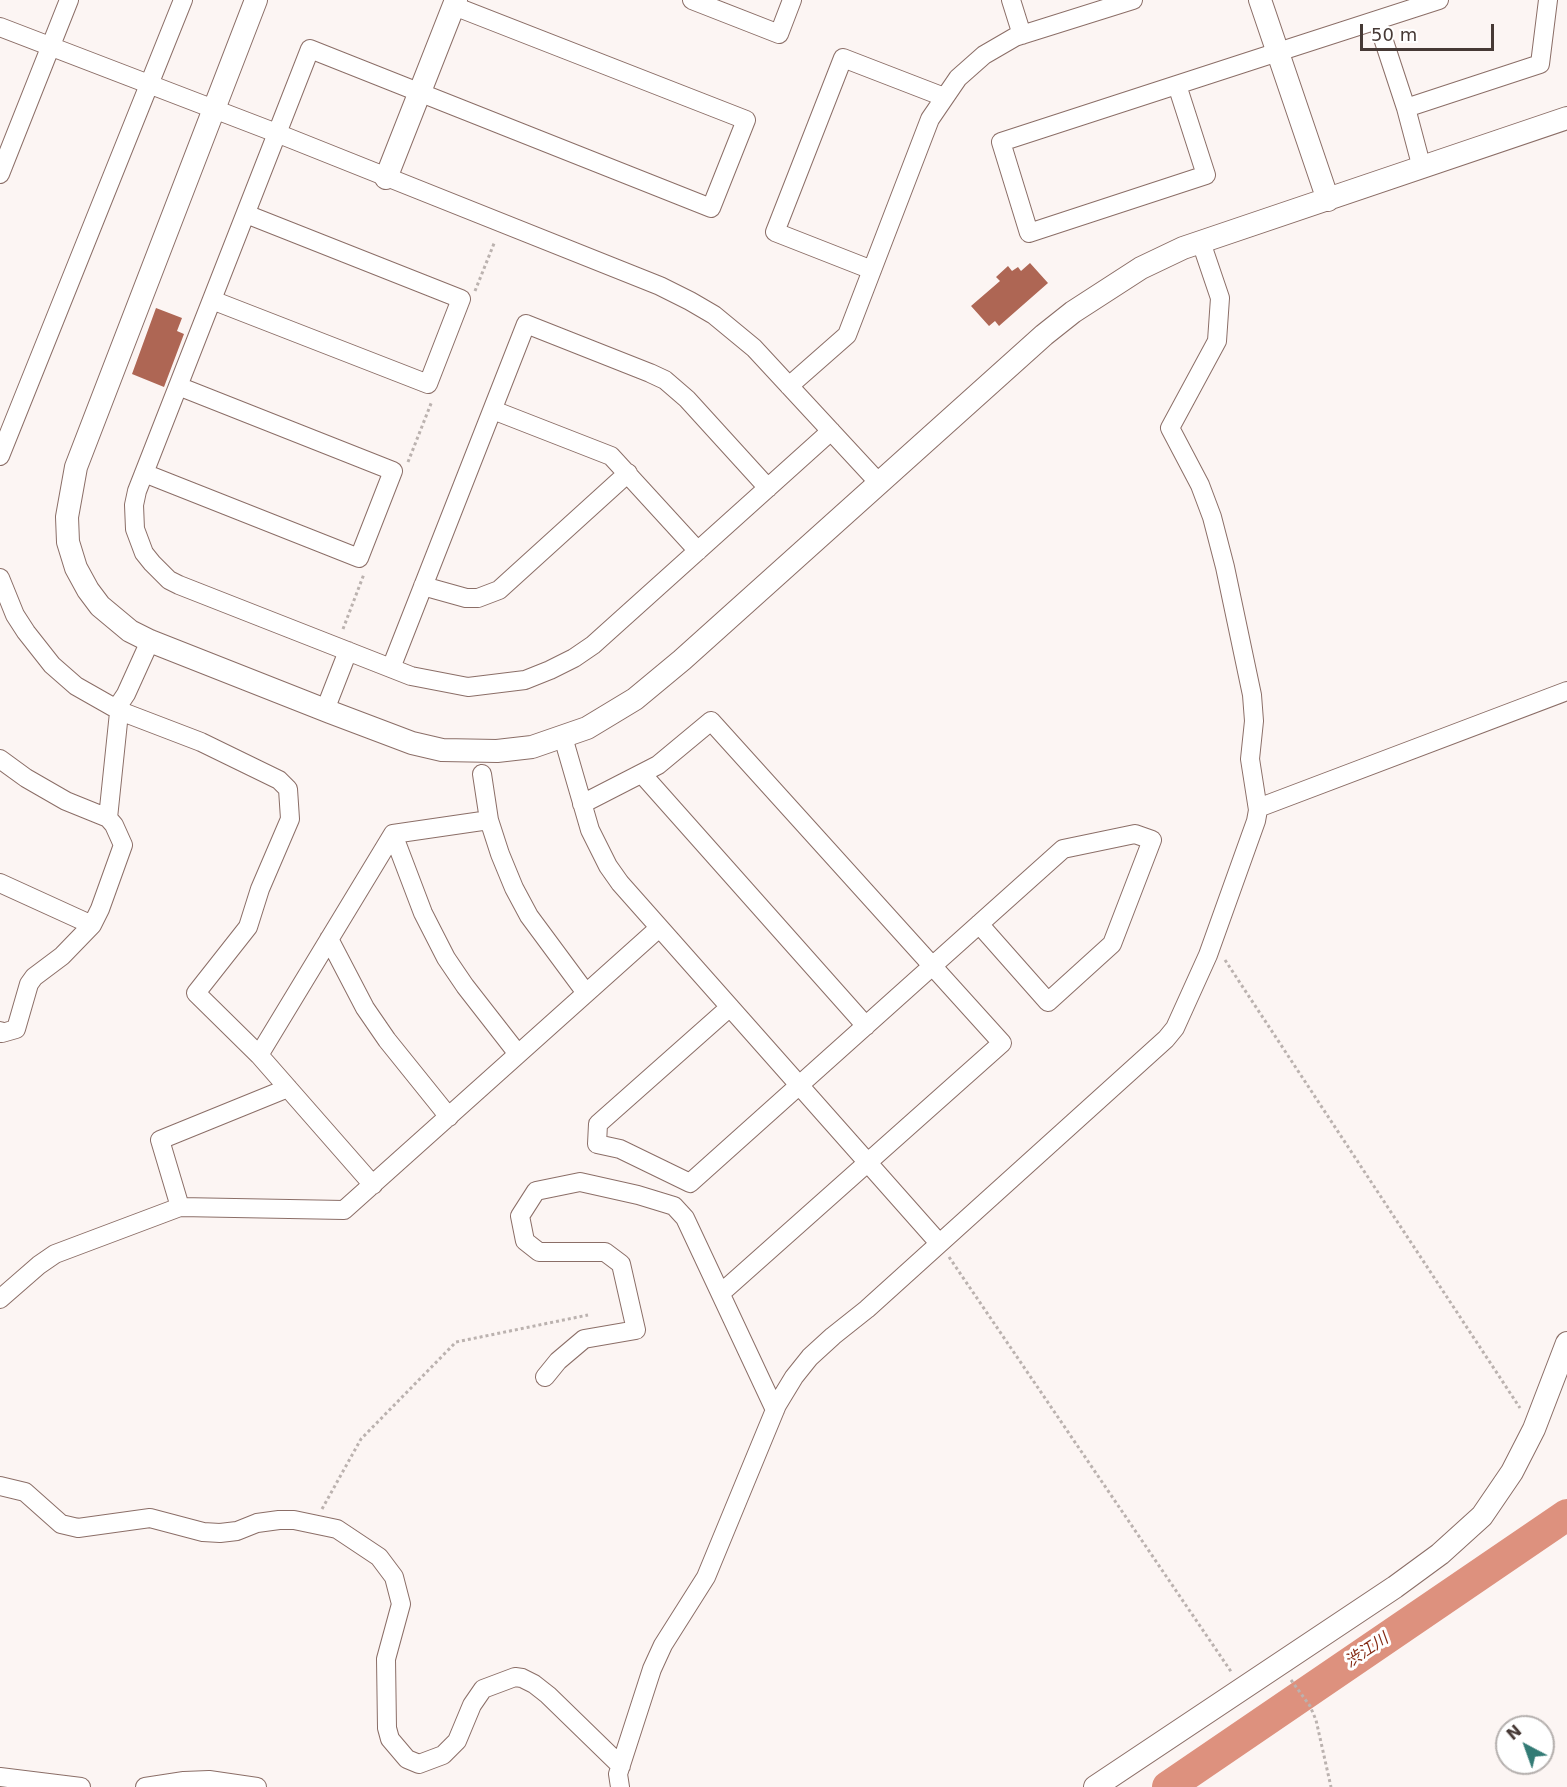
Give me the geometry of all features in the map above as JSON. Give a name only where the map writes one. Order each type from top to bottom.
[{"type":"street","points":[[0,174],[69,0]]},
{"type":"street","points":[[0,456],[183,0]]},
{"type":"street","points":[[256,0],[76,467],[67,517],[68,542],[73,559],[88,590],[100,606],[130,631],[325,710],[412,743],[442,750],[487,751],[532,747],[603,720],[636,699],[1072,312],[1141,268],[1183,248],[1567,118]]},
{"type":"street","points":[[692,0],[779,34],[792,0]]},
{"type":"street","points":[[1011,0],[1022,35]]},
{"type":"street","points":[[789,386],[847,334],[930,119],[969,66],[1000,45],[1022,35],[1132,0]]},
{"type":"street","points":[[1260,0],[1328,200]]},
{"type":"street","points":[[1178,85],[1206,175],[1029,233],[1001,142],[1438,0]]},
{"type":"street","points":[[1406,108],[1540,64],[1548,0]]},
{"type":"street","points":[[386,178],[420,92],[455,3],[746,120],[711,208],[420,92],[310,49],[279,134],[144,473],[134,505],[135,529],[144,553],[169,580],[189,590],[343,645],[411,676],[468,687],[525,680],[574,658],[593,645],[831,431]]},
{"type":"street","points":[[1377,20],[1406,108],[1419,157]]},
{"type":"street","points":[[0,27],[279,134],[660,286],[690,301],[714,315],[754,348],[879,483]]},
{"type":"street","points":[[872,270],[776,232],[843,58],[944,97]]},
{"type":"street","points":[[212,300],[428,384],[461,299],[246,214]]},
{"type":"street","points":[[620,1787],[618,1774],[652,1669],[663,1645],[706,1577],[775,1410],[794,1377],[810,1357],[1166,1039],[1175,1028],[1208,955],[1256,821],[1258,808],[1250,759],[1254,721],[1252,695],[1225,567],[1212,517],[1200,485],[1170,428],[1217,341],[1220,298],[1201,242]]},
{"type":"street","points":[[391,668],[526,324],[665,380],[687,399],[768,488]]},
{"type":"street","points":[[144,473],[359,558],[393,471],[178,386]]},
{"type":"street","points":[[493,410],[611,456],[698,551]]},
{"type":"street","points":[[423,586],[466,598],[478,598],[499,590],[628,473]]},
{"type":"street","points":[[0,578],[8,620],[26,632],[52,665],[76,686],[113,707],[120,707],[201,742],[279,780],[288,789],[290,819],[260,889],[248,927],[196,993],[259,1055],[373,1185]]},
{"type":"street","points":[[108,818],[120,707],[150,641]]},
{"type":"street","points":[[325,710],[343,645]]},
{"type":"street","points":[[1258,808],[1567,691]]},
{"type":"street","points":[[582,804],[665,760],[711,720],[1002,1043],[721,1293]]},
{"type":"street","points":[[563,737],[590,830],[608,866],[620,883],[939,1243]]},
{"type":"street","points":[[0,759],[66,801],[108,818],[114,825],[123,845],[92,925],[62,956],[34,977],[29,984],[16,1029],[2,1033],[0,1031]]},
{"type":"street","points":[[482,774],[489,820],[500,854],[528,916],[586,993]]},
{"type":"street","points":[[642,774],[866,1026]]},
{"type":"street","points":[[393,834],[489,820]]},
{"type":"street","points":[[259,1055],[393,834]]},
{"type":"street","points":[[393,834],[423,913],[446,958],[518,1054]]},
{"type":"street","points":[[730,1007],[598,1124],[597,1144],[620,1149],[690,1183],[866,1026],[932,966],[979,924],[1063,849],[1135,834],[1152,840],[1112,944],[1048,1002],[979,924]]},
{"type":"street","points":[[0,883],[92,925]]},
{"type":"street","points":[[0,1299],[55,1254],[180,1207],[344,1210],[659,928]]},
{"type":"street","points":[[329,939],[365,1008],[387,1040],[449,1116]]},
{"type":"street","points":[[180,1207],[160,1140],[288,1088]]},
{"type":"street","points":[[545,1377],[558,1360],[584,1339],[636,1330],[621,1264],[605,1252],[540,1252],[525,1241],[520,1216],[536,1191],[580,1182],[674,1206],[685,1218],[775,1410]]},
{"type":"street","points":[[1095,1787],[1386,1593],[1440,1554],[1482,1516],[1512,1472],[1534,1429],[1567,1343]]},
{"type":"street","points":[[0,1486],[25,1492],[61,1524],[78,1528],[140,1518],[165,1521],[203,1532],[220,1533],[237,1531],[257,1523],[279,1520],[294,1520],[337,1529],[379,1557],[394,1577],[401,1604],[386,1659],[387,1728],[390,1739],[407,1759],[419,1764],[443,1755],[457,1741],[472,1705],[483,1689],[514,1677],[534,1684],[548,1695],[621,1766]]},
{"type":"street","points":[[0,1777],[81,1787]]},
{"type":"street","points":[[145,1787],[183,1781],[209,1780],[257,1787]]},
{"type":"path","points":[[473,296],[495,241]]},
{"type":"path","points":[[408,462],[434,396]]},
{"type":"path","points":[[343,645],[365,573]]},
{"type":"path","points":[[1224,959],[1534,1429]]},
{"type":"path","points":[[939,1243],[1242,1687]]},
{"type":"path","points":[[313,1524],[362,1440],[456,1342],[588,1315]]},
{"type":"path","points":[[1293,1683],[1310,1706],[1316,1720],[1331,1787]]},
{"type":"building","points":[[1030,263],[1048,283],[999,326],[995,321],[989,326],[971,306],[1000,281],[996,277],[1008,266],[1012,271],[1018,267],[1021,271]]},
{"type":"building","points":[[156,308],[182,318],[177,331],[184,334],[164,387],[132,374]]},
{"type":"waterway","name":"渋江川","points":[[1168,1787],[1567,1515]]}]
